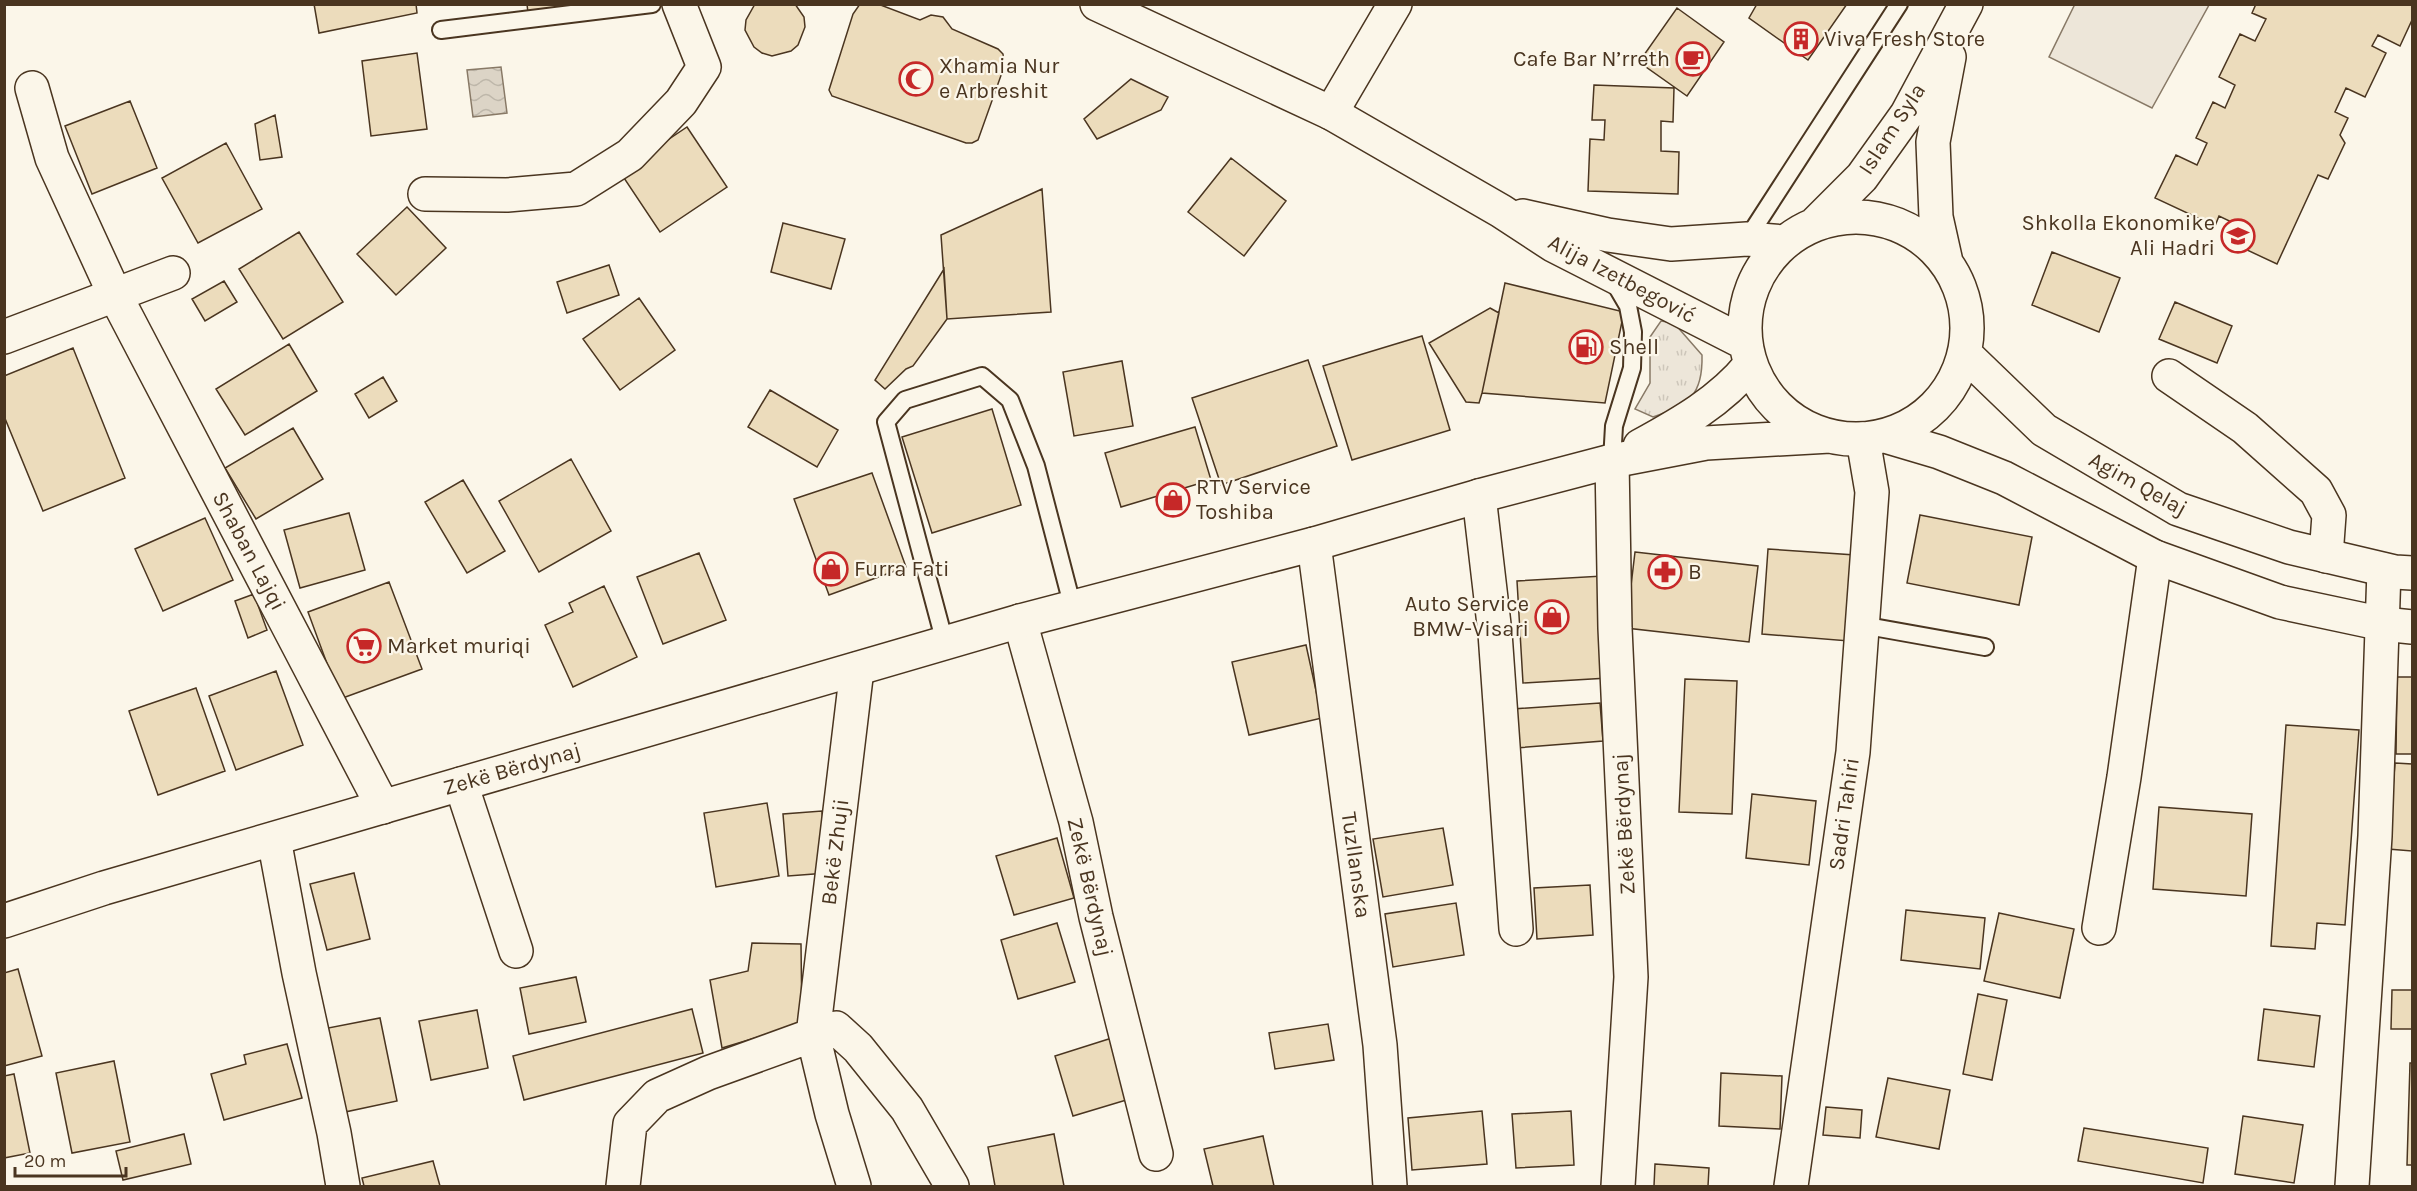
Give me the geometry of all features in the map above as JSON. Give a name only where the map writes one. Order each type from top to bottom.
[{"type":"street","points":[[425,194],[507,195],[576,189],[630,155],[681,102],[704,68],[679,4]]},
{"type":"street","name":"Alija Izetbegović","points":[[1097,4],[1331,113],[1501,211],[1553,245],[1609,273],[1748,354]]},
{"type":"street","points":[[1331,113],[1395,4]]},
{"type":"street","name":"Islam Syla","points":[[1816,223],[1862,177],[1907,114],[1960,14]]},
{"type":"street","name":"Islam Syla","points":[[1946,262],[1935,216],[1933,141],[1960,14]]},
{"type":"street","name":"Shaban Lajqi","points":[[32,88],[52,158],[115,296],[382,807]]},
{"type":"street","name":"Alija Izetbegović","points":[[1501,211],[1608,235],[1671,244],[1746,239],[1784,242]]},
{"type":"street","points":[[1748,354],[1747,306],[1760,271],[1784,242],[1816,223],[1852,216],[1888,220],[1920,236],[1946,262],[1961,290],[1968,322],[1965,354],[1956,378],[1942,399],[1924,417],[1905,428],[1874,438]]},
{"type":"street","points":[[4,337],[173,273]]},
{"type":"street","name":"Zekë Bërdynaj","points":[[1748,354],[1774,403],[1800,424],[1830,436]]},
{"type":"street","name":"Zekë Bërdynaj","points":[[1612,461],[1676,427],[1733,386],[1748,354]]},
{"type":"street","name":"Agim Qelaj","points":[[1965,354],[2044,430],[2178,509],[2289,547],[2398,571]]},
{"type":"street","points":[[2169,376],[2245,428],[2316,491],[2329,515],[2326,556]]},
{"type":"street","name":"Zekë Bërdynaj","points":[[4,921],[104,888],[1020,621],[1314,544],[1479,496],[1612,461],[1706,443],[1830,436],[1874,438]]},
{"type":"street","points":[[1874,438],[1939,452],[2004,478],[2155,557],[2280,602],[2398,625]]},
{"type":"street","name":"Sadri Tahiri","points":[[1791,1186],[1853,752],[1874,438]]},
{"type":"street","name":"Zekë Bërdynaj","points":[[1612,461],[1615,628],[1631,977],[1618,1186]]},
{"type":"street","points":[[1479,496],[1495,633],[1516,929]]},
{"type":"street","name":"Tuzllanska","points":[[1314,544],[1380,1045],[1390,1186]]},
{"type":"street","points":[[2099,928],[2124,777],[2155,557]]},
{"type":"street","points":[[2352,1186],[2375,836],[2398,625],[2398,571]]},
{"type":"street","name":"Zekë Bërdynaj","points":[[1020,621],[1076,822],[1095,918],[1156,1154]]},
{"type":"street","name":"Bekë Zhuji","points":[[854,1186],[832,1114],[813,1035],[857,669]]},
{"type":"street","points":[[460,784],[516,951]]},
{"type":"street","points":[[274,838],[343,1186]]},
{"type":"street","points":[[623,1186],[630,1124],[657,1096],[708,1073],[836,1028],[858,1048],[907,1108],[952,1186]]},
{"type":"lane","points":[[441,30],[652,4]]},
{"type":"lane","points":[[1746,239],[1899,4]]},
{"type":"lane","points":[[1609,273],[1628,306],[1633,332],[1632,368],[1614,426],[1612,461]]},
{"type":"lane","points":[[945,643],[886,422],[905,400],[982,376],[1010,400],[1036,466],[1073,608]]},
{"type":"lane","points":[[1862,625],[1985,647]]},
{"type":"green space","points":[[2075,4],[2209,5],[2152,108],[2049,57]]},
{"type":"green space","points":[[1661,321],[1674,323],[1702,355],[1702,369],[1700,380],[1691,397],[1676,408],[1653,417],[1635,409],[1650,383],[1650,337]]},
{"type":"water","points":[[501,67],[507,113],[473,117],[467,70]]},
{"type":"building","points":[[314,4],[416,4],[417,13],[319,33]]},
{"type":"building","points":[[527,4],[602,4],[528,13]]},
{"type":"building","points":[[755,4],[795,4],[804,17],[805,27],[798,45],[791,51],[772,56],[754,47],[745,30],[746,20]]},
{"type":"building","name":"Xhamia Nur e Arbreshit","points":[[860,4],[878,4],[920,20],[931,15],[943,17],[952,29],[998,49],[1003,54],[1004,67],[978,140],[966,143],[832,96],[829,90],[853,14]]},
{"type":"building","name":"Viva Fresh Store","points":[[1757,4],[1847,4],[1808,60],[1749,18]]},
{"type":"building","name":"Shkolla Ekonomike Ali Hadri","points":[[2256,4],[2412,4],[2412,20],[2400,46],[2378,35],[2372,46],[2386,53],[2365,97],[2346,88],[2335,112],[2348,118],[2340,135],[2345,143],[2328,179],[2318,175],[2277,264],[2230,242],[2238,225],[2219,216],[2215,226],[2155,198],[2176,155],[2197,165],[2207,143],[2196,138],[2213,102],[2225,108],[2235,85],[2219,77],[2240,34],[2255,41],[2266,19],[2252,13]]},
{"type":"building","points":[[1677,8],[1724,42],[1687,96],[1639,62]]},
{"type":"building","points":[[417,53],[427,129],[371,136],[362,61]]},
{"type":"building","points":[[1131,79],[1168,97],[1161,110],[1097,139],[1084,119]]},
{"type":"building","points":[[1594,85],[1674,88],[1673,122],[1661,121],[1661,151],[1679,152],[1678,194],[1588,191],[1590,139],[1604,140],[1605,120],[1592,120]]},
{"type":"building","points":[[130,101],[157,168],[92,194],[65,126]]},
{"type":"building","points":[[275,115],[282,157],[260,160],[255,124]]},
{"type":"building","points":[[687,127],[727,187],[660,232],[620,172]]},
{"type":"building","points":[[226,143],[262,209],[198,243],[162,178]]},
{"type":"building","points":[[1231,158],[1286,201],[1244,256],[1188,212]]},
{"type":"building","points":[[1042,189],[1051,312],[947,319],[941,235]]},
{"type":"building","points":[[407,207],[446,248],[396,295],[357,254]]},
{"type":"building","points":[[783,223],[845,239],[831,289],[771,272]]},
{"type":"building","points":[[299,232],[343,302],[283,339],[239,269]]},
{"type":"building","points":[[2052,252],[2120,278],[2099,332],[2032,305]]},
{"type":"building","points":[[609,265],[619,295],[567,313],[557,282]]},
{"type":"building","points":[[944,269],[947,319],[913,366],[906,369],[885,389],[875,380]]},
{"type":"building","points":[[224,281],[237,302],[205,321],[192,299]]},
{"type":"building","points":[[1505,283],[1624,312],[1605,403],[1482,393]]},
{"type":"building","points":[[639,298],[675,350],[620,390],[583,339]]},
{"type":"building","points":[[2175,302],[2232,326],[2217,363],[2159,339]]},
{"type":"building","points":[[1490,308],[1499,313],[1482,393],[1479,403],[1466,402],[1429,343]]},
{"type":"building","points":[[1422,336],[1450,430],[1352,460],[1323,366]]},
{"type":"building","points":[[289,344],[317,391],[245,435],[216,389]]},
{"type":"building","points":[[73,348],[125,478],[43,511],[4,416],[4,376]]},
{"type":"building","points":[[1308,360],[1337,446],[1221,485],[1192,398]]},
{"type":"building","points":[[1122,361],[1133,426],[1074,436],[1063,372]]},
{"type":"building","points":[[383,377],[397,401],[369,418],[355,394]]},
{"type":"building","points":[[770,390],[838,430],[817,467],[748,427]]},
{"type":"building","points":[[992,409],[1021,505],[932,533],[902,437]]},
{"type":"building","points":[[1195,427],[1211,480],[1121,507],[1105,453]]},
{"type":"building","points":[[293,428],[323,479],[256,519],[225,468]]},
{"type":"building","points":[[571,459],[611,531],[539,572],[499,501]]},
{"type":"building","points":[[872,473],[906,567],[829,595],[794,499]]},
{"type":"building","points":[[463,480],[505,551],[467,573],[425,502]]},
{"type":"building","points":[[349,513],[365,570],[300,588],[284,530]]},
{"type":"building","points":[[1920,515],[2032,537],[2019,605],[1907,583]]},
{"type":"building","points":[[205,518],[233,580],[163,611],[135,549]]},
{"type":"building","points":[[1768,549],[1855,555],[1849,641],[1762,634]]},
{"type":"building","points":[[1635,552],[1758,566],[1749,642],[1626,628]]},
{"type":"building","points":[[699,553],[726,620],[663,644],[637,577]]},
{"type":"building","points":[[1603,576],[1608,678],[1523,683],[1517,581]]},
{"type":"building","points":[[389,582],[422,669],[340,699],[308,612]]},
{"type":"building","points":[[604,586],[637,657],[573,687],[545,625],[573,612],[569,603]]},
{"type":"building","points":[[254,594],[267,630],[248,638],[235,601]]},
{"type":"building","points":[[1306,645],[1322,718],[1249,735],[1232,662]]},
{"type":"building","points":[[276,671],[303,745],[236,770],[209,696]]},
{"type":"building","points":[[2397,677],[2412,677],[2412,754],[2396,754]]},
{"type":"building","points":[[1685,679],[1737,681],[1732,814],[1679,812]]},
{"type":"building","points":[[196,688],[225,771],[158,795],[129,711]]},
{"type":"building","points":[[1600,703],[1603,741],[1516,748],[1513,709]]},
{"type":"building","points":[[2286,725],[2359,730],[2345,925],[2317,923],[2315,949],[2271,946]]},
{"type":"building","points":[[2395,763],[2412,764],[2412,851],[2388,849]]},
{"type":"building","points":[[1752,794],[1816,801],[1809,865],[1746,858]]},
{"type":"building","points":[[767,803],[779,876],[716,887],[704,813]]},
{"type":"building","points":[[2159,807],[2252,814],[2246,896],[2153,889]]},
{"type":"building","points":[[822,811],[827,873],[788,876],[783,814]]},
{"type":"building","points":[[1443,828],[1453,885],[1383,897],[1373,839]]},
{"type":"building","points":[[1057,838],[1074,898],[1014,915],[996,856]]},
{"type":"building","points":[[354,873],[370,939],[327,950],[310,884]]},
{"type":"building","points":[[1590,885],[1593,935],[1537,939],[1534,888]]},
{"type":"building","points":[[1456,903],[1464,955],[1393,967],[1385,914]]},
{"type":"building","points":[[1906,910],[1985,918],[1980,969],[1901,960]]},
{"type":"building","points":[[1999,913],[2074,929],[2060,998],[1984,981]]},
{"type":"building","points":[[1057,923],[1075,982],[1018,999],[1001,940]]},
{"type":"building","points":[[752,943],[801,944],[802,1024],[722,1048],[710,980],[748,971]]},
{"type":"building","points":[[18,969],[42,1056],[4,1066],[4,973]]},
{"type":"building","points":[[576,977],[586,1022],[529,1034],[520,988]]},
{"type":"building","points":[[2392,990],[2412,990],[2412,1029],[2391,1029]]},
{"type":"building","points":[[1978,994],[2007,1000],[1992,1080],[1963,1074]]},
{"type":"building","points":[[692,1009],[703,1053],[524,1100],[513,1056]]},
{"type":"building","points":[[2264,1009],[2320,1016],[2314,1067],[2258,1060]]},
{"type":"building","points":[[477,1010],[488,1068],[431,1080],[419,1021]]},
{"type":"building","points":[[380,1018],[397,1101],[345,1112],[328,1028]]},
{"type":"building","points":[[1328,1024],[1334,1060],[1275,1069],[1269,1033]]},
{"type":"building","points":[[1115,1037],[1133,1098],[1073,1116],[1055,1056]]},
{"type":"building","points":[[287,1044],[302,1098],[224,1120],[211,1074],[246,1064],[244,1055]]},
{"type":"building","points":[[114,1061],[130,1142],[72,1153],[56,1073]]},
{"type":"building","points":[[2410,1063],[2412,1063],[2412,1165],[2407,1165]]},
{"type":"building","points":[[1721,1073],[1782,1076],[1780,1129],[1719,1126]]},
{"type":"building","points":[[14,1074],[30,1153],[4,1158],[4,1076]]},
{"type":"building","points":[[1888,1078],[1950,1090],[1939,1149],[1876,1137]]},
{"type":"building","points":[[1826,1107],[1862,1110],[1860,1138],[1823,1135]]},
{"type":"building","points":[[1482,1111],[1487,1164],[1412,1170],[1408,1118]]},
{"type":"building","points":[[1571,1111],[1574,1165],[1516,1168],[1512,1114]]},
{"type":"building","points":[[2243,1116],[2303,1125],[2294,1183],[2235,1174]]},
{"type":"building","points":[[2084,1128],[2208,1148],[2203,1183],[2078,1161]]},
{"type":"building","points":[[184,1134],[191,1164],[123,1180],[116,1151]]},
{"type":"building","points":[[1054,1134],[1064,1186],[995,1186],[988,1147]]},
{"type":"building","points":[[1263,1136],[1274,1186],[1213,1186],[1204,1149]]},
{"type":"building","points":[[433,1161],[440,1186],[364,1186],[362,1178]]},
{"type":"building","points":[[1655,1164],[1709,1168],[1708,1186],[1654,1186]]},
{"type":"place","name":"Viva Fresh Store","points":[[1801,39]]},
{"type":"place","name":"Cafe Bar N’rreth","points":[[1693,59]]},
{"type":"place","name":"Xhamia Nur e Arbreshit","points":[[916,79]]},
{"type":"place","name":"Shkolla Ekonomike Ali Hadri","points":[[2238,236]]},
{"type":"place","name":"Shell","points":[[1586,347]]},
{"type":"place","name":"RTV Service Toshiba","points":[[1173,500]]},
{"type":"place","name":"Furra Fati","points":[[831,569]]},
{"type":"place","name":"B","points":[[1665,572]]},
{"type":"place","name":"Auto Service BMW-Visari","points":[[1552,617]]},
{"type":"place","name":"Market muriqi","points":[[364,646]]}]
